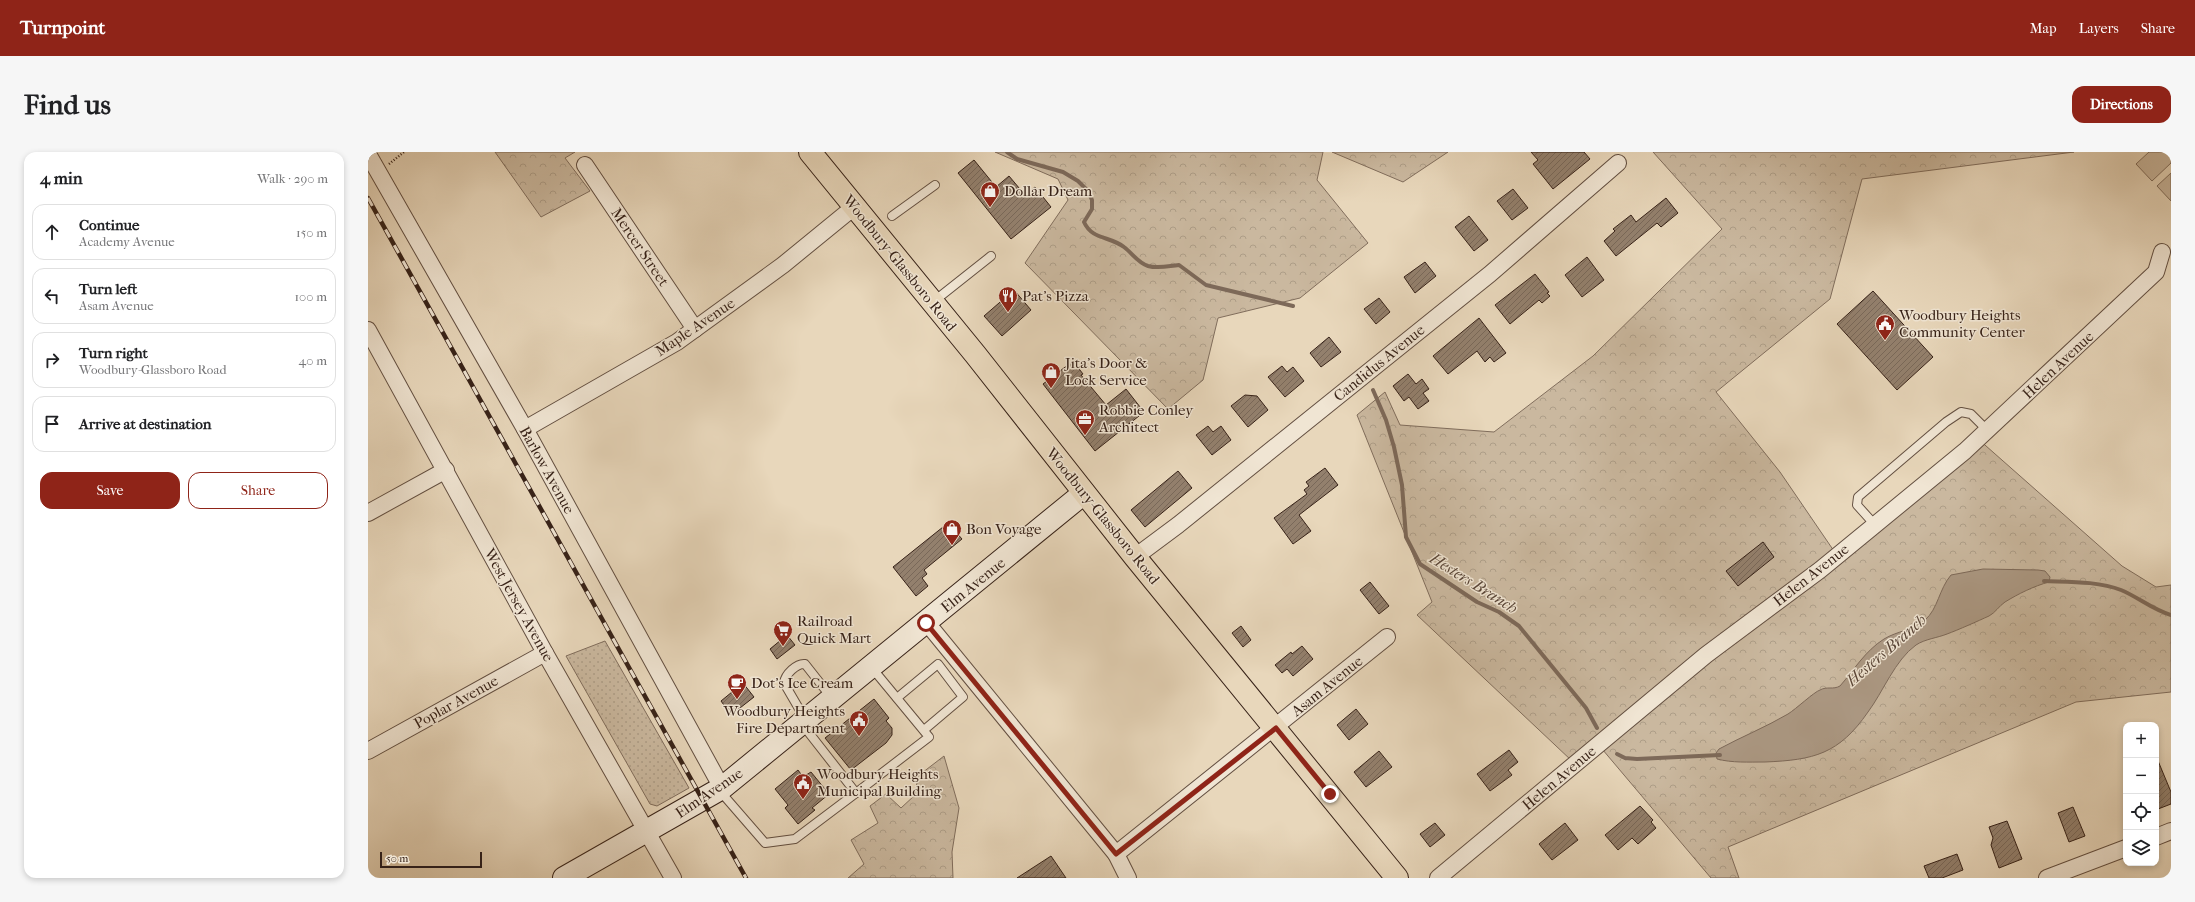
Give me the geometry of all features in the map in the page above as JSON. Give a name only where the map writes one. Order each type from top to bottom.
[{"type":"main road","name":"Woodbury-Glassboro Road","points":[[810,152],[932,302],[1135,557],[1397,878]]},
{"type":"main road","name":"Elm Avenue","points":[[564,878],[721,789],[1084,493]]},
{"type":"street","name":"Barlow Avenue","points":[[368,154],[525,429],[721,789]]},
{"type":"street","name":"Candidus Avenue","points":[[1135,557],[1178,526],[1490,274],[1618,163]]},
{"type":"street","name":"Mercer Street","points":[[585,165],[695,329]]},
{"type":"street","name":"Maple Avenue","points":[[525,429],[677,342],[783,265],[854,207]]},
{"type":"street","name":"Helen Avenue","points":[[1438,878],[1706,656],[1820,570],[1988,431],[2156,272],[2166,251]]},
{"type":"street","name":"West Jersey Avenue","points":[[368,330],[545,653],[673,878]]},
{"type":"street","points":[[368,513],[446,470]]},
{"type":"street","points":[[926,623],[1116,854],[1128,878]]},
{"type":"street","name":"Asam Avenue","points":[[1116,854],[1276,728],[1387,637]]},
{"type":"street","name":"Poplar Avenue","points":[[368,751],[545,653]]},
{"type":"street","points":[[2159,836],[2171,831]]},
{"type":"street","points":[[2047,878],[2123,849]]},
{"type":"lane","points":[[892,216],[935,185]]},
{"type":"lane","points":[[932,302],[991,256]]},
{"type":"lane","points":[[1875,525],[1857,505],[1858,496],[1946,422],[1962,412],[1971,414],[1988,431]]},
{"type":"lane","points":[[832,698],[805,664],[800,664],[786,677],[784,683],[803,721],[856,793]]},
{"type":"lane","points":[[897,698],[938,664],[963,697],[924,730]]},
{"type":"lane","points":[[721,789],[765,843],[795,839],[929,737],[871,667]]},
{"type":"path","points":[[379,173],[404,152]]},
{"type":"green space","points":[[495,152],[575,152],[565,158],[590,191],[541,217]]},
{"type":"green space","points":[[995,152],[1323,152],[1317,180],[1368,243],[1300,298],[1218,318],[1203,380],[1168,409],[1025,263],[1068,200],[1058,179]]},
{"type":"green space","points":[[1332,152],[1448,152],[1403,182]]},
{"type":"green space","points":[[1653,152],[2074,152],[1862,179],[1830,299],[1716,392],[1780,472],[1836,554],[1977,438],[2122,566],[2156,587],[2171,585],[2171,692],[2076,702],[1728,847],[1739,878],[1711,878],[1597,743],[1572,761],[1417,615],[1432,602],[1357,415],[1385,392],[1400,425],[1494,432],[1593,356],[1722,229]]},
{"type":"green space","points":[[2149,152],[2171,152],[2171,163],[2152,181],[2136,164]]},
{"type":"green space","points":[[2171,173],[2171,201],[2157,186]]},
{"type":"green space","points":[[605,641],[689,788],[657,806],[650,804],[566,656]]},
{"type":"green space","points":[[944,756],[959,808],[952,852],[953,878],[848,878],[864,864],[851,840],[878,823],[870,806],[886,794],[901,808],[915,795],[918,776]]},
{"type":"water","points":[[1983,569],[2038,570],[2045,571],[2050,577],[2049,582],[2032,588],[2010,599],[1989,616],[1952,632],[1923,641],[1916,645],[1902,659],[1874,704],[1857,726],[1836,746],[1811,756],[1782,761],[1741,762],[1717,759],[1716,753],[1719,749],[1788,714],[1817,691],[1840,686],[1865,655],[1877,644],[1889,636],[1916,626],[1925,620],[1936,605],[1944,586],[1951,575]]},
{"type":"building","points":[[1531,152],[1584,152],[1590,159],[1553,189],[1533,164],[1538,160]]},
{"type":"building","points":[[974,160],[996,187],[1009,176],[1025,195],[1035,187],[1051,207],[1011,239],[958,173]]},
{"type":"building","points":[[1513,189],[1528,208],[1512,220],[1497,201]]},
{"type":"building","points":[[1666,198],[1678,213],[1661,227],[1657,223],[1616,256],[1604,241],[1615,231],[1613,229],[1631,215],[1636,222]]},
{"type":"building","points":[[1469,216],[1488,240],[1474,251],[1455,227]]},
{"type":"building","points":[[1587,257],[1604,280],[1582,297],[1565,275]]},
{"type":"building","points":[[1425,262],[1436,276],[1415,293],[1404,277]]},
{"type":"building","points":[[1535,274],[1549,292],[1547,293],[1550,296],[1542,303],[1539,300],[1510,324],[1495,305]]},
{"type":"building","name":"Pat's Pizza","points":[[1014,290],[1031,310],[1002,336],[984,316]]},
{"type":"building","name":"Woodbury Heights Community Center","points":[[1873,291],[1933,357],[1897,390],[1837,324]]},
{"type":"building","points":[[1379,298],[1390,312],[1376,324],[1364,309]]},
{"type":"building","points":[[1479,318],[1506,353],[1494,362],[1490,357],[1485,362],[1477,351],[1448,374],[1433,356]]},
{"type":"building","points":[[1329,337],[1341,352],[1321,367],[1310,353]]},
{"type":"building","points":[[1073,361],[1083,374],[1081,375],[1106,405],[1126,389],[1144,412],[1095,451],[1043,384]]},
{"type":"building","points":[[1282,366],[1287,372],[1293,367],[1304,381],[1285,397],[1268,377]]},
{"type":"building","points":[[1408,374],[1416,384],[1422,379],[1429,389],[1423,393],[1429,401],[1418,409],[1409,397],[1404,401],[1393,386]]},
{"type":"building","points":[[1245,395],[1257,396],[1268,410],[1248,427],[1231,406]]},
{"type":"building","points":[[1208,426],[1213,432],[1221,426],[1231,440],[1212,455],[1196,435]]},
{"type":"building","points":[[1325,468],[1338,485],[1299,515],[1311,531],[1293,544],[1274,518],[1307,494],[1304,490],[1309,486],[1306,482]]},
{"type":"building","points":[[1178,471],[1192,488],[1145,527],[1131,510]]},
{"type":"building","points":[[948,523],[962,539],[924,570],[927,574],[922,578],[928,586],[916,596],[893,567]]},
{"type":"building","points":[[1763,542],[1774,557],[1738,586],[1726,571]]},
{"type":"building","points":[[1370,582],[1389,606],[1379,614],[1360,590]]},
{"type":"building","points":[[1241,626],[1251,640],[1243,647],[1232,633]]},
{"type":"building","points":[[787,635],[795,645],[777,659],[770,649]]},
{"type":"building","points":[[1302,646],[1313,659],[1293,676],[1287,669],[1282,673],[1275,665],[1291,652],[1292,654]]},
{"type":"building","points":[[743,683],[754,697],[731,715],[721,701]]},
{"type":"building","points":[[874,699],[889,718],[886,721],[892,728],[892,735],[886,743],[851,770],[825,738]]},
{"type":"building","points":[[1356,709],[1368,724],[1349,740],[1337,725]]},
{"type":"building","points":[[1509,750],[1518,762],[1508,770],[1512,775],[1490,791],[1477,774]]},
{"type":"building","points":[[1379,751],[1392,767],[1366,787],[1354,772]]},
{"type":"building","points":[[2159,763],[2171,792],[2171,804],[2159,809]]},
{"type":"building","name":"Woodbury Heights Municipal Building","points":[[798,770],[803,777],[811,772],[829,794],[812,808],[815,810],[798,824],[785,808],[788,805],[775,789]]},
{"type":"building","points":[[1640,806],[1653,820],[1651,822],[1656,828],[1638,844],[1632,838],[1618,850],[1605,835]]},
{"type":"building","points":[[2073,807],[2085,836],[2069,842],[2058,813]]},
{"type":"building","points":[[2007,821],[2022,859],[1999,868],[1991,845],[1993,838],[1989,827]]},
{"type":"building","points":[[1435,823],[1445,835],[1430,847],[1420,834]]},
{"type":"building","points":[[1565,823],[1578,840],[1552,860],[1539,844]]},
{"type":"building","points":[[1957,854],[1963,870],[1942,878],[1929,878],[1924,866]]},
{"type":"building","points":[[1051,856],[1066,878],[1017,878]]},
{"type":"waterway","name":"Hesters Branch","points":[[1007,152],[1017,159],[1063,172],[1078,181],[1088,191],[1092,200],[1092,209],[1084,222],[1087,228],[1096,235],[1124,247],[1144,265],[1156,267],[1179,265],[1206,285],[1293,306]]},
{"type":"waterway","name":"Hesters Branch","points":[[1373,390],[1386,420],[1394,447],[1402,485],[1406,537],[1420,564],[1477,602],[1499,612],[1519,626],[1586,708],[1597,728]]},
{"type":"waterway","name":"Hesters Branch","points":[[2044,581],[2083,582],[2112,587],[2171,615]]},
{"type":"waterway","name":"Hesters Branch","points":[[1617,754],[1625,758],[1637,759],[1720,755]]},
{"type":"railway","points":[[368,198],[746,878]]},
{"type":"place","name":"Dollar Dream","points":[[990,208]]},
{"type":"place","name":"Pat's Pizza","points":[[1008,313]]},
{"type":"place","name":"Woodbury Heights Community Center","points":[[1885,341]]},
{"type":"place","name":"Jita's Door & Lock Service","points":[[1051,389]]},
{"type":"place","name":"Robbie Conley Architect","points":[[1085,436]]},
{"type":"place","name":"Bon Voyage","points":[[952,546]]},
{"type":"place","name":"Railroad Quick Mart","points":[[783,647]]},
{"type":"place","name":"Dot's Ice Cream","points":[[737,700]]},
{"type":"place","name":"Woodbury Heights Fire Department","points":[[859,737]]},
{"type":"place","name":"Woodbury Heights Municipal Building","points":[[803,800]]},
{"type":"route","points":[[926,623],[1116,854],[1276,728],[1330,794]]}]
